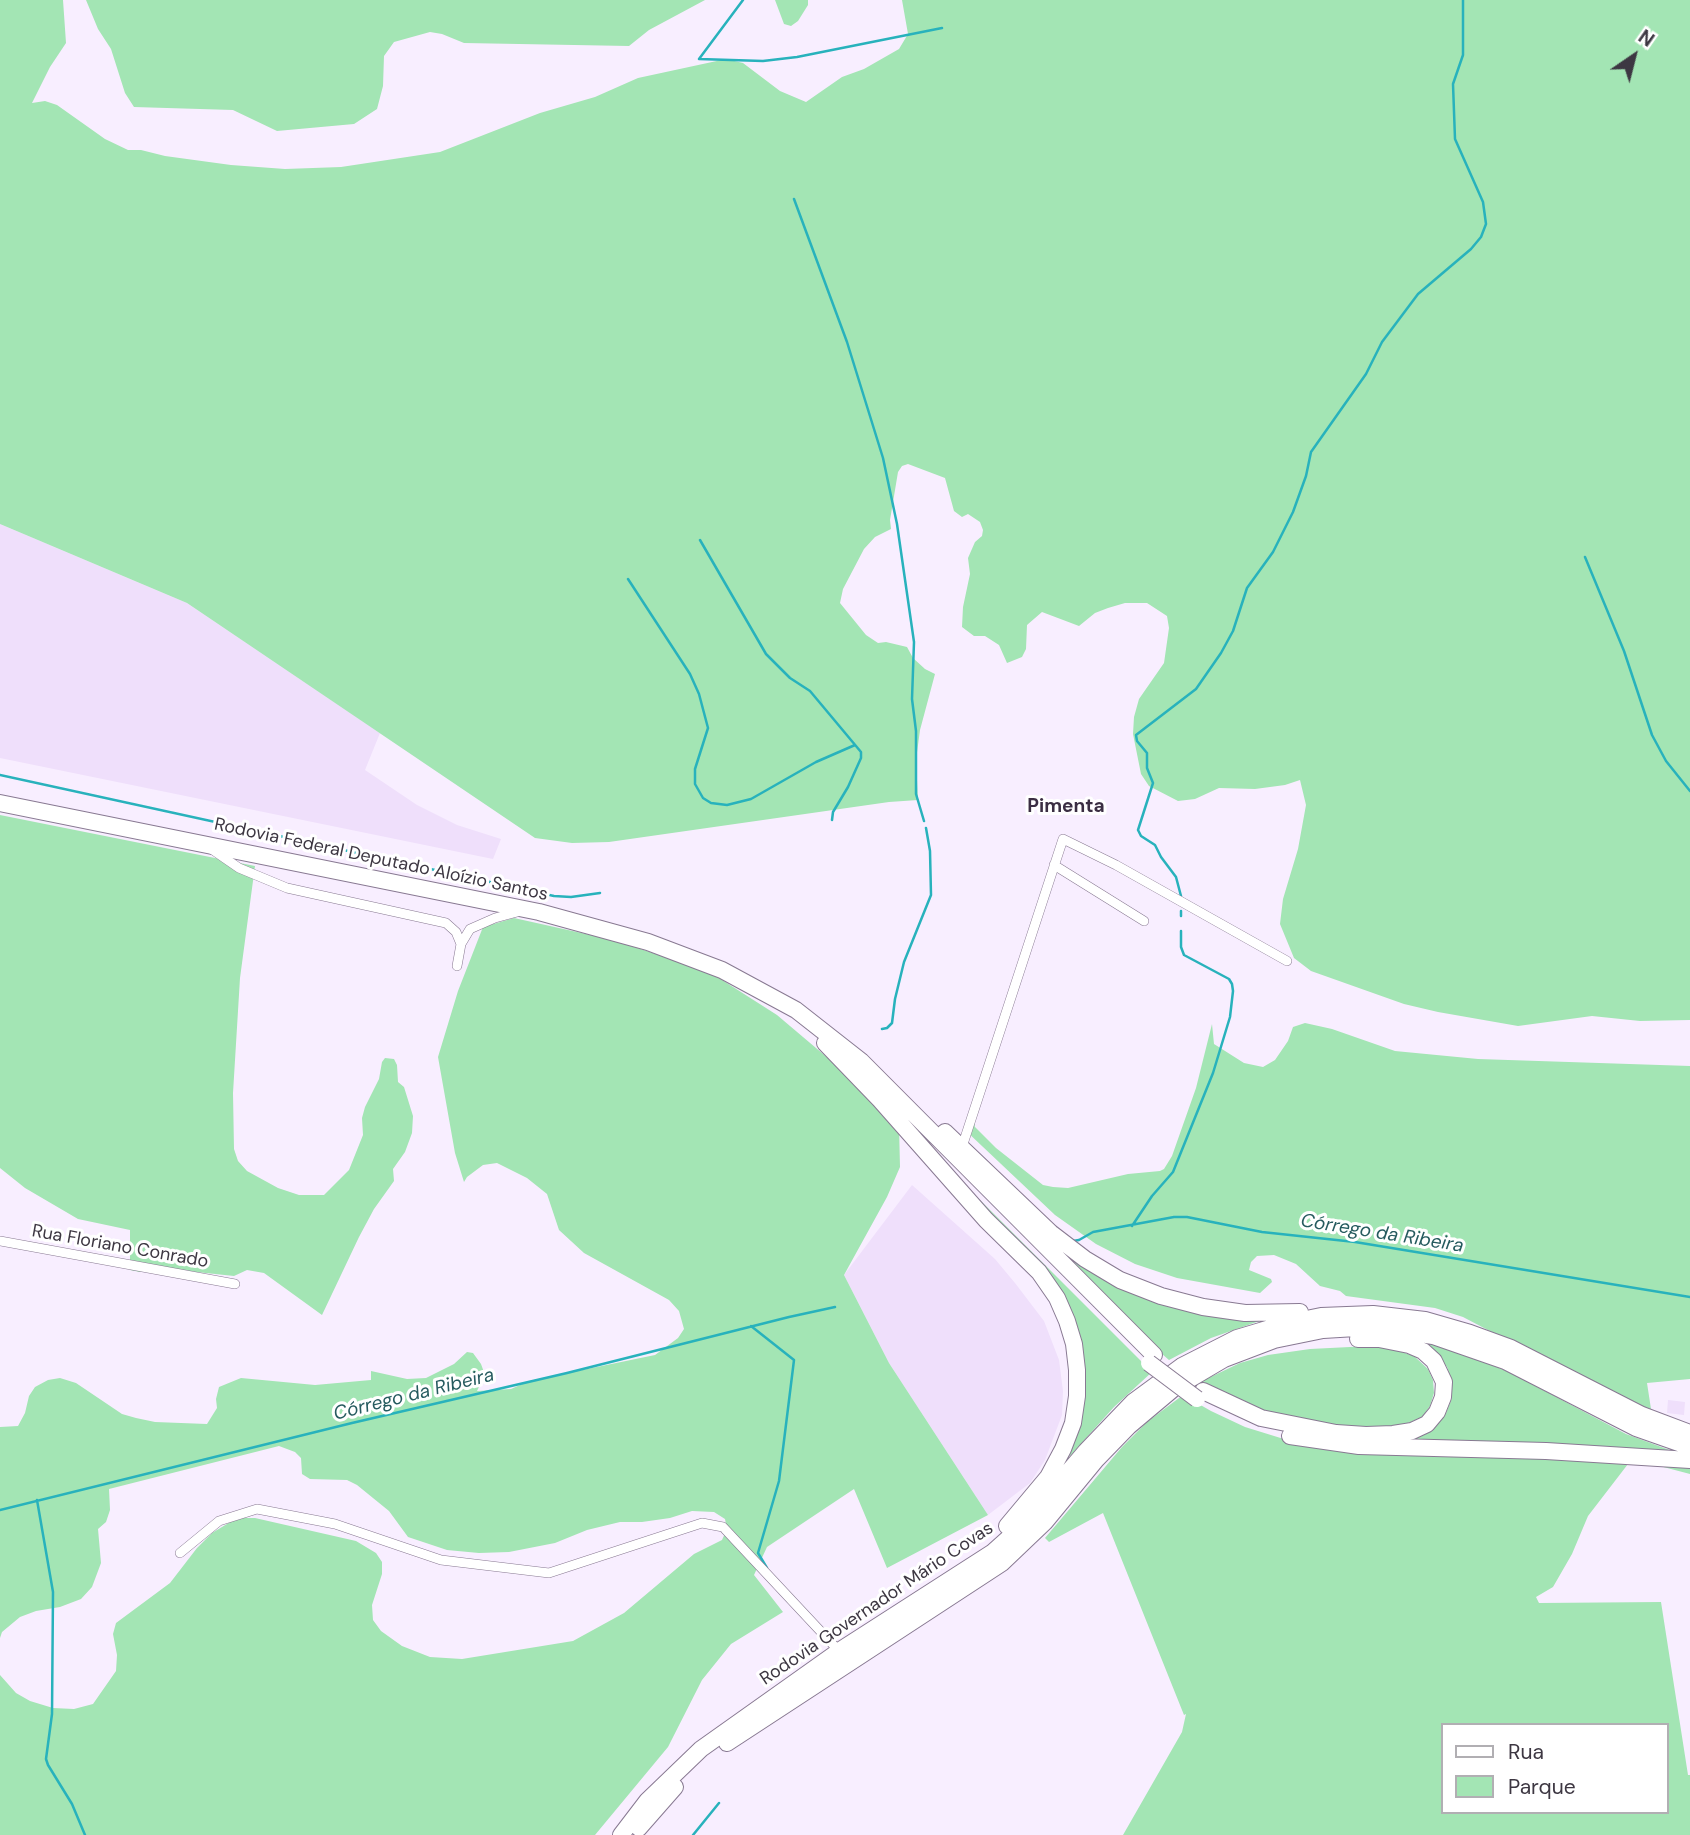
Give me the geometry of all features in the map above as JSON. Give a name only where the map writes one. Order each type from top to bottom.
[{"type":"highway","name":"Rodovia Federal Deputado Aloízio Santos","points":[[0,803],[526,909],[648,942],[705,962],[746,982]]},
{"type":"highway","points":[[746,982],[787,1004],[855,1050],[1069,1247],[1102,1270],[1140,1289],[1181,1303],[1224,1311],[1281,1313],[1347,1309],[1399,1316]]},
{"type":"highway","points":[[746,982],[818,1036],[875,1088],[1152,1359],[1200,1395],[1258,1427],[1336,1444],[1545,1451],[1690,1460]]},
{"type":"highway","points":[[787,1004],[818,1025],[861,1061],[1152,1359]]},
{"type":"highway","points":[[818,1036],[1049,1285],[1067,1321],[1077,1370],[1076,1410],[1069,1436],[1039,1490],[996,1537],[946,1578],[881,1625]]},
{"type":"highway","name":"Rodovia Governador Mário Covas","points":[[621,1835],[647,1801],[701,1749],[839,1651],[978,1564],[1009,1539],[1086,1451],[1149,1389],[1182,1366],[1237,1338],[1287,1322],[1347,1314],[1399,1316],[1436,1323],[1492,1340],[1657,1422],[1690,1433]]},
{"type":"highway","name":"Rodovia Governador Mário Covas","points":[[633,1835],[688,1775],[726,1744],[1002,1563],[1045,1522],[1096,1460],[1129,1426],[1173,1389],[1213,1364],[1266,1343],[1323,1330],[1373,1328],[1422,1334],[1466,1346],[1505,1361],[1636,1428],[1690,1447]]},
{"type":"highway","points":[[1200,1395],[1284,1424],[1351,1435],[1404,1433],[1420,1428],[1433,1419],[1443,1397],[1444,1382],[1439,1367],[1429,1355],[1416,1347],[1379,1339],[1320,1340],[1259,1350],[1213,1364]]},
{"type":"street","points":[[962,1147],[1063,839],[1116,865],[1287,961]]},
{"type":"street","points":[[206,844],[216,854],[239,868],[287,888],[446,923],[456,932],[461,944]]},
{"type":"street","points":[[1054,865],[1144,921]]},
{"type":"street","points":[[457,966],[461,944],[470,929],[526,909]]},
{"type":"street","name":"Rua Floriano Conrado","points":[[0,1241],[235,1284]]},
{"type":"street","points":[[180,1553],[219,1521],[257,1509],[335,1524],[441,1560],[549,1573],[702,1523],[723,1527],[839,1651]]},
{"type":"shaded area","points":[[0,524],[187,603],[380,733],[365,770],[417,805],[457,825],[501,839],[493,859],[0,758]]},
{"type":"shaded area","points":[[912,1185],[995,1259],[1044,1321],[1059,1360],[1063,1391],[1062,1415],[1045,1460],[1030,1483],[988,1515],[889,1363],[844,1275]]},
{"type":"shaded area","points":[[1668,1400],[1685,1402],[1684,1415],[1667,1413]]},
{"type":"green space","points":[[0,0],[63,0],[66,43],[32,103],[45,101],[57,105],[105,139],[128,150],[231,165],[285,169],[341,167],[440,152],[540,113],[595,97],[638,78],[726,59],[743,63],[780,91],[806,102],[842,77],[864,69],[899,49],[908,34],[902,0],[1690,0],[1690,1020],[1640,1021],[1592,1016],[1518,1026],[1404,1004],[1311,971],[1294,958],[1280,924],[1283,899],[1298,849],[1306,805],[1300,780],[1255,789],[1219,788],[1195,799],[1178,801],[1149,786],[1141,774],[1133,734],[1134,717],[1139,699],[1164,663],[1169,628],[1167,616],[1147,603],[1125,603],[1095,613],[1079,626],[1042,612],[1027,625],[1026,649],[1022,657],[1007,663],[999,645],[985,636],[974,636],[962,627],[970,574],[968,558],[975,542],[982,536],[980,522],[968,514],[962,517],[954,511],[945,478],[908,464],[902,466],[898,472],[891,529],[875,537],[864,549],[843,589],[840,603],[866,635],[878,643],[907,647],[913,658],[935,674],[920,730],[916,760],[918,800],[609,842],[572,843],[535,838],[187,603],[0,524]]},
{"type":"green space","points":[[86,0],[705,0],[649,30],[629,46],[464,43],[430,32],[394,42],[384,56],[383,86],[377,109],[354,124],[277,131],[233,110],[134,107],[125,93],[111,49],[98,29]]},
{"type":"green space","points":[[775,0],[808,0],[808,5],[798,21],[791,26],[784,24]]},
{"type":"green space","points":[[0,815],[255,866],[240,978],[233,1093],[234,1149],[238,1161],[247,1171],[278,1188],[299,1195],[324,1195],[349,1170],[363,1135],[362,1118],[379,1079],[382,1062],[385,1058],[394,1059],[398,1082],[404,1087],[413,1116],[412,1133],[405,1152],[393,1169],[394,1181],[374,1209],[322,1315],[264,1273],[247,1270],[234,1276],[167,1267],[149,1268],[140,1272],[130,1270],[130,1230],[78,1219],[25,1188],[0,1168]]},
{"type":"green space","points":[[514,918],[613,940],[719,978],[777,1015],[842,1070],[899,1126],[900,1167],[887,1197],[844,1275],[889,1363],[988,1515],[887,1568],[854,1489],[767,1547],[754,1575],[783,1612],[731,1644],[702,1680],[668,1747],[595,1835],[0,1835],[0,1675],[16,1693],[30,1701],[53,1708],[74,1709],[93,1704],[116,1671],[117,1655],[113,1634],[116,1623],[170,1583],[212,1533],[237,1518],[255,1518],[356,1541],[376,1553],[382,1562],[382,1574],[372,1605],[373,1620],[381,1631],[402,1646],[430,1657],[462,1659],[573,1641],[624,1613],[694,1554],[722,1540],[727,1529],[725,1519],[714,1512],[692,1511],[670,1518],[620,1522],[587,1530],[555,1543],[509,1552],[447,1550],[408,1537],[389,1511],[357,1485],[347,1480],[310,1479],[302,1474],[301,1458],[295,1452],[279,1446],[109,1489],[110,1510],[106,1522],[98,1529],[101,1563],[92,1587],[81,1599],[20,1617],[2,1632],[0,1638],[0,1427],[18,1426],[29,1396],[35,1387],[48,1380],[60,1378],[76,1383],[122,1414],[136,1418],[155,1422],[207,1424],[217,1408],[219,1387],[241,1378],[315,1385],[371,1380],[371,1371],[407,1379],[426,1378],[454,1364],[467,1352],[473,1353],[485,1375],[477,1391],[511,1389],[529,1381],[655,1355],[678,1338],[684,1329],[679,1311],[669,1300],[584,1253],[559,1230],[547,1194],[527,1178],[497,1163],[483,1165],[464,1182],[455,1153],[438,1057],[458,991],[483,927]]},
{"type":"green space","points":[[1305,1023],[1332,1029],[1395,1051],[1478,1059],[1690,1066],[1690,1379],[1647,1383],[1651,1409],[1631,1405],[1463,1317],[1435,1308],[1346,1296],[1340,1291],[1320,1286],[1296,1264],[1274,1255],[1257,1256],[1251,1262],[1249,1270],[1271,1279],[1272,1282],[1260,1293],[1177,1278],[1135,1264],[1096,1244],[1055,1215],[964,1129],[973,1114],[975,1127],[996,1148],[1043,1185],[1068,1188],[1128,1174],[1160,1171],[1172,1156],[1196,1088],[1212,1024],[1214,1044],[1244,1063],[1263,1067],[1275,1060],[1288,1041],[1293,1027]]},
{"type":"green space","points":[[978,1168],[1099,1272],[1268,1318],[1211,1338],[1169,1360],[1140,1335]]},
{"type":"green space","points":[[966,1186],[1152,1372],[1114,1407],[1070,1456],[1066,1454],[1077,1340],[988,1212]]},
{"type":"green space","points":[[1428,1343],[1511,1373],[1626,1434],[1675,1452],[1405,1440],[1436,1426],[1446,1413],[1452,1398],[1452,1382],[1447,1367],[1438,1355],[1426,1346]]},
{"type":"green space","points":[[1370,1346],[1393,1349],[1414,1356],[1428,1369],[1433,1380],[1434,1393],[1430,1406],[1422,1417],[1401,1426],[1346,1429],[1294,1422],[1221,1395],[1200,1382],[1240,1363],[1268,1355],[1310,1349]]},
{"type":"green space","points":[[1183,1395],[1245,1427],[1300,1444],[1690,1464],[1690,1474],[1652,1464],[1628,1464],[1588,1516],[1572,1554],[1553,1587],[1536,1597],[1539,1603],[1661,1602],[1690,1775],[1690,1835],[1123,1835],[1182,1732],[1186,1714],[1184,1715],[1103,1513],[1049,1542],[1045,1538],[1122,1447],[1147,1422]]},
{"type":"waterway","points":[[699,59],[743,0]]},
{"type":"waterway","points":[[1181,896],[1176,877],[1155,845],[1141,836],[1138,830],[1153,783],[1147,768],[1147,753],[1137,741],[1136,735],[1196,689],[1221,653],[1233,631],[1247,588],[1273,552],[1293,512],[1306,476],[1311,452],[1366,374],[1382,342],[1418,294],[1471,249],[1481,237],[1486,224],[1483,202],[1455,139],[1453,84],[1463,55],[1463,0]]},
{"type":"waterway","points":[[699,59],[763,61],[797,57],[942,28]]},
{"type":"waterway","points":[[794,199],[847,342],[883,458],[897,524],[914,642],[912,699],[916,731],[916,794],[924,821]]},
{"type":"waterway","points":[[700,540],[766,654],[790,678],[810,691],[861,752],[861,758],[833,812],[832,820]]},
{"type":"waterway","points":[[1585,557],[1624,651],[1652,735],[1666,761],[1690,791]]},
{"type":"waterway","points":[[628,579],[690,674],[699,694],[708,728],[695,769],[695,784],[703,798],[711,803],[727,805],[751,799],[816,762],[855,745]]},
{"type":"waterway","points":[[0,775],[554,896],[571,897],[600,893]]},
{"type":"waterway","points":[[882,1029],[892,1023],[904,962],[931,895],[930,851],[926,828]]},
{"type":"waterway","points":[[1181,911],[1181,916]]},
{"type":"waterway","points":[[1132,1226],[1152,1196],[1173,1172],[1213,1073],[1230,1017],[1232,984],[1229,979],[1184,955],[1181,931]]},
{"type":"waterway","name":"Córrego da Ribeira","points":[[1073,1241],[1093,1232],[1187,1217],[1262,1232],[1355,1242],[1690,1297]]},
{"type":"waterway","name":"Córrego da Ribeira","points":[[0,1510],[835,1307]]},
{"type":"waterway","points":[[751,1326],[794,1360],[779,1481],[758,1553],[767,1568]]},
{"type":"waterway","points":[[37,1500],[53,1592],[52,1714],[46,1759],[72,1804],[85,1835]]},
{"type":"waterway","points":[[693,1835],[719,1803]]},
{"type":"district","name":"Pimenta","points":[[1066,807]]}]
